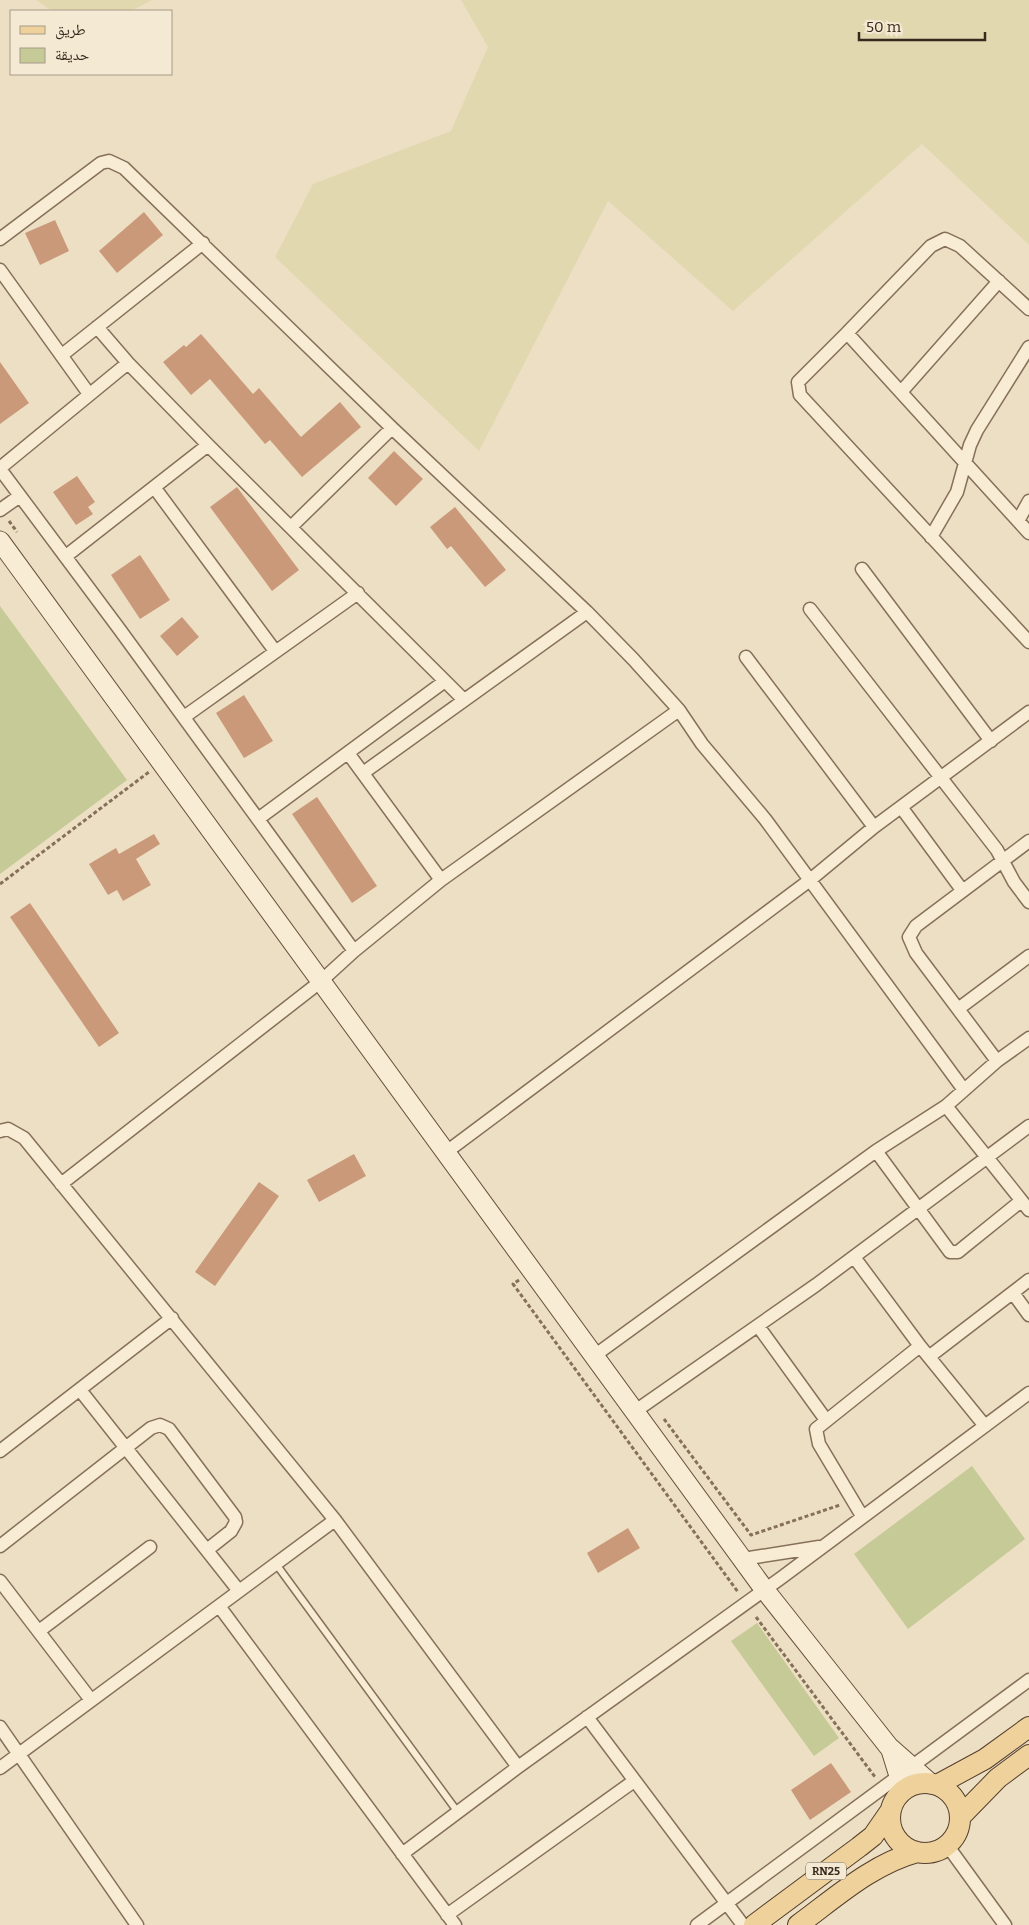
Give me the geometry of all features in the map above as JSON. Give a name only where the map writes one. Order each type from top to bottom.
[{"type":"main road","points":[[0,541],[764,1589],[889,1747],[897,1787],[893,1831],[907,1848],[917,1852]]},
{"type":"main road","points":[[897,1787],[934,1784],[985,1759],[1029,1727]]},
{"type":"main road","points":[[960,1817],[998,1778],[1029,1755]]},
{"type":"main road","points":[[897,1787],[934,1784],[951,1794],[959,1809],[960,1817],[956,1832],[947,1845]]},
{"type":"main road","name":"RN25","points":[[754,1925],[866,1842],[883,1824],[897,1787]]},
{"type":"main road","name":"RN25","points":[[798,1925],[888,1862],[917,1852],[928,1853],[947,1845]]},
{"type":"street","points":[[0,239],[92,169],[109,161],[124,168],[392,428],[587,612],[679,710],[702,744],[765,820],[964,1090]]},
{"type":"street","points":[[1029,309],[960,246],[945,239],[938,241],[798,382],[800,395],[1029,642]]},
{"type":"street","points":[[62,355],[203,243]]},
{"type":"street","points":[[0,270],[89,394]]},
{"type":"street","points":[[901,392],[999,281]]},
{"type":"street","points":[[97,327],[128,363],[208,445],[464,700]]},
{"type":"street","points":[[847,333],[1029,533]]},
{"type":"street","points":[[931,537],[957,492],[976,430],[1029,347]]},
{"type":"street","points":[[128,363],[0,468],[354,951]]},
{"type":"street","points":[[291,527],[392,428]]},
{"type":"street","points":[[66,556],[208,445]]},
{"type":"street","points":[[154,487],[275,651]]},
{"type":"street","points":[[0,510],[20,496]]},
{"type":"street","points":[[1018,521],[1029,501]]},
{"type":"street","points":[[862,569],[990,741]]},
{"type":"street","points":[[184,717],[358,593]]},
{"type":"street","points":[[810,608],[942,777],[1004,860],[1014,882],[1029,902]]},
{"type":"street","points":[[363,773],[587,612]]},
{"type":"street","points":[[746,657],[874,827]]},
{"type":"street","points":[[258,819],[445,681]]},
{"type":"street","points":[[61,1184],[320,982],[354,951],[441,880],[679,710]]},
{"type":"street","points":[[445,1153],[810,880],[874,827],[1029,712]]},
{"type":"street","points":[[348,753],[441,880]]},
{"type":"street","points":[[901,807],[962,890]]},
{"type":"street","points":[[998,1061],[916,953],[909,937],[916,926],[1029,841]]},
{"type":"street","points":[[958,1009],[1029,956]]},
{"type":"street","points":[[594,1356],[876,1151],[946,1106],[998,1061],[1029,1038]]},
{"type":"street","points":[[876,1151],[946,1248],[954,1253],[964,1247],[1025,1206],[985,1158],[946,1106]]},
{"type":"street","points":[[634,1412],[854,1257],[1029,1126]]},
{"type":"street","points":[[0,1131],[8,1129],[24,1138],[172,1318],[335,1520],[518,1767]]},
{"type":"street","points":[[854,1257],[920,1346],[930,1356],[984,1426]]},
{"type":"street","points":[[930,1356],[1029,1280]]},
{"type":"street","points":[[1012,1293],[1029,1315]]},
{"type":"street","points":[[0,1451],[172,1318]]},
{"type":"street","points":[[758,1326],[826,1420]]},
{"type":"street","points":[[862,1516],[819,1444],[816,1429],[920,1346]]},
{"type":"street","points":[[80,1390],[239,1591]]},
{"type":"street","points":[[402,1854],[1029,1393]]},
{"type":"street","points":[[0,1546],[156,1426],[165,1426],[235,1517],[236,1522],[231,1530],[206,1550]]},
{"type":"street","points":[[0,1768],[335,1520]]},
{"type":"street","points":[[39,1632],[150,1547]]},
{"type":"street","points":[[743,1559],[819,1548]]},
{"type":"street","points":[[0,1581],[91,1700]]},
{"type":"street","points":[[219,1606],[451,1920],[634,1781]]},
{"type":"street","points":[[697,1925],[897,1787],[1029,1680]]},
{"type":"street","points":[[587,1717],[743,1925]]},
{"type":"street","points":[[0,1727],[137,1925]]},
{"type":"street","points":[[947,1845],[1005,1925]]},
{"type":"lane","points":[[276,1564],[457,1812]]},
{"type":"path","points":[[0,884],[161,762]]},
{"type":"path","points":[[532,1272],[513,1284],[740,1594]]},
{"type":"path","points":[[650,1400],[751,1535],[852,1501]]},
{"type":"path","points":[[756,1617],[897,1787]]},
{"type":"shaded area","points":[[36,0],[152,0],[133,10],[51,10]]},
{"type":"shaded area","points":[[461,0],[1029,0],[1029,245],[922,144],[733,311],[608,201],[479,451],[275,257],[313,184],[451,131],[488,47]]},
{"type":"green space","points":[[0,606],[127,780],[0,874]]},
{"type":"green space","points":[[972,1466],[1025,1539],[908,1629],[854,1554]]},
{"type":"green space","points":[[757,1623],[839,1738],[814,1756],[731,1641]]},
{"type":"building","points":[[144,212],[163,235],[117,273],[99,251]]},
{"type":"building","points":[[55,220],[69,251],[40,265],[25,233]]},
{"type":"building","points":[[201,334],[253,394],[259,388],[301,437],[340,402],[361,427],[302,477],[270,440],[265,444],[210,379],[191,395],[163,362],[184,345],[186,347]]},
{"type":"building","points":[[0,362],[29,403],[0,424]]},
{"type":"building","points":[[394,451],[423,479],[396,506],[368,478]]},
{"type":"building","points":[[77,476],[95,502],[88,507],[93,514],[76,525],[53,492]]},
{"type":"building","points":[[237,487],[299,570],[272,591],[210,507]]},
{"type":"building","points":[[455,507],[506,570],[485,587],[451,546],[447,549],[430,527]]},
{"type":"building","points":[[140,555],[170,600],[140,619],[111,575]]},
{"type":"building","points":[[182,617],[199,637],[177,656],[160,636]]},
{"type":"building","points":[[244,695],[273,741],[244,758],[216,713]]},
{"type":"building","points":[[317,797],[377,886],[352,903],[292,814]]},
{"type":"building","points":[[154,834],[160,844],[136,859],[151,885],[123,901],[117,890],[108,895],[89,864],[116,848],[119,854]]},
{"type":"building","points":[[30,903],[119,1033],[99,1047],[10,917]]},
{"type":"building","points":[[354,1154],[366,1176],[319,1202],[307,1180]]},
{"type":"building","points":[[259,1182],[279,1196],[215,1286],[195,1272]]},
{"type":"building","points":[[628,1528],[640,1548],[598,1573],[587,1553]]},
{"type":"building","points":[[831,1763],[851,1792],[810,1820],[791,1790]]}]
